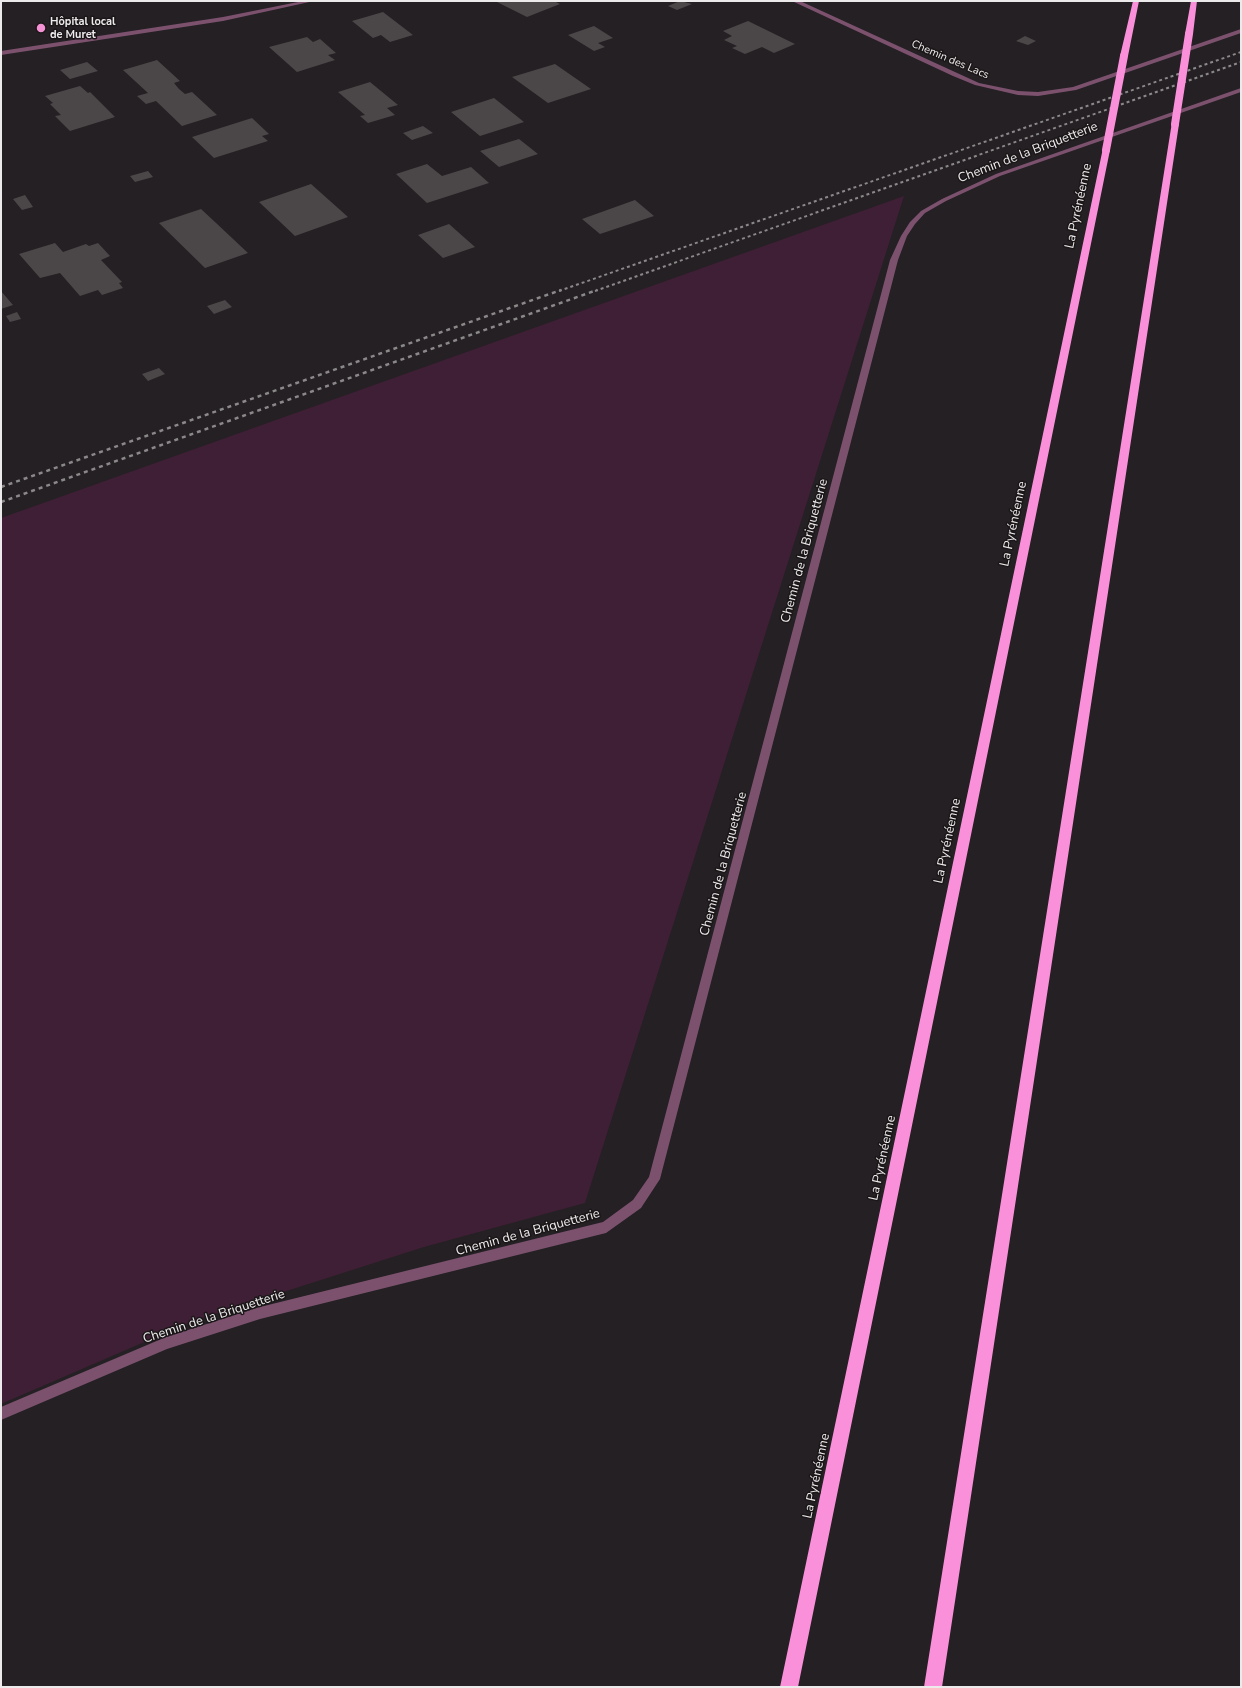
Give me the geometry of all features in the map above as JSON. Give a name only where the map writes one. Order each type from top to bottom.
[{"type":"highway","name":"La Pyrénéenne","points":[[789,1687],[1136,1]]},
{"type":"highway","points":[[933,1687],[1194,1]]},
{"type":"street","points":[[1,53],[223,19],[311,1]]},
{"type":"street","name":"Chemin des Lacs","points":[[795,1],[955,75],[977,84],[1018,93],[1038,94],[1074,89],[1241,31]]},
{"type":"street","name":"Chemin de la Briquetterie","points":[[1,1414],[166,1343],[260,1313],[606,1227],[637,1204],[654,1180],[670,1123],[894,260],[904,236],[912,223],[923,212],[944,200],[998,175],[1241,90]]},
{"type":"shaded area","points":[[904,196],[585,1203],[424,1247],[193,1321],[1,1404],[1,518]]},
{"type":"building","points":[[495,1],[554,1],[560,4],[527,17]]},
{"type":"building","points":[[680,1],[692,4],[677,10],[668,6]]},
{"type":"building","points":[[383,12],[413,35],[390,42],[381,35],[373,38],[352,21]]},
{"type":"building","points":[[748,21],[795,44],[774,53],[762,47],[745,54],[732,48],[737,46],[724,40],[732,36],[723,31]]},
{"type":"building","points":[[594,26],[613,38],[598,43],[605,47],[594,51],[568,35]]},
{"type":"building","points":[[1025,36],[1036,41],[1028,45],[1016,41]]},
{"type":"building","points":[[307,37],[313,42],[320,39],[336,53],[328,55],[335,60],[297,72],[269,47]]},
{"type":"building","points":[[157,60],[180,81],[174,83],[179,89],[185,94],[192,92],[217,115],[182,126],[156,101],[146,104],[137,96],[148,93],[123,70]]},
{"type":"building","points":[[87,62],[98,71],[70,79],[60,70]]},
{"type":"building","points":[[555,64],[591,89],[548,103],[512,77]]},
{"type":"building","points":[[370,82],[398,105],[387,108],[395,115],[368,123],[360,116],[365,115],[338,92]]},
{"type":"building","points":[[80,86],[88,93],[90,92],[115,117],[70,131],[55,116],[61,115],[50,104],[53,103],[45,96]]},
{"type":"building","points":[[494,98],[524,122],[480,136],[451,112]]},
{"type":"building","points":[[252,118],[269,134],[262,136],[268,141],[214,158],[192,137]]},
{"type":"building","points":[[423,126],[433,133],[412,140],[403,133]]},
{"type":"building","points":[[519,139],[538,154],[499,167],[480,151]]},
{"type":"building","points":[[427,164],[442,176],[471,167],[489,183],[427,203],[396,174]]},
{"type":"building","points":[[148,171],[153,177],[135,182],[130,176]]},
{"type":"building","points":[[311,184],[348,217],[295,236],[259,202]]},
{"type":"building","points":[[25,195],[33,207],[22,210],[13,199]]},
{"type":"building","points":[[635,200],[654,216],[600,234],[582,219]]},
{"type":"building","points":[[201,209],[248,253],[205,268],[159,223]]},
{"type":"building","points":[[449,224],[475,247],[443,258],[418,235]]},
{"type":"building","points":[[55,243],[63,252],[86,244],[89,246],[98,243],[110,256],[101,260],[122,282],[119,283],[123,288],[102,295],[98,290],[80,296],[60,273],[40,278],[19,254]]},
{"type":"building","points":[[1,291],[13,305],[1,309]]},
{"type":"building","points":[[225,300],[232,307],[214,314],[207,306]]},
{"type":"building","points":[[17,312],[21,319],[10,322],[6,316]]},
{"type":"building","points":[[159,368],[165,374],[148,381],[142,374]]},
{"type":"railway","points":[[559,291],[1241,52]]},
{"type":"railway","points":[[595,291],[1241,62]]},
{"type":"railway","points":[[1,487],[561,290]]},
{"type":"railway","points":[[1,502],[597,290]]},
{"type":"place","name":"Hôpital local de Muret","points":[[41,28]]}]
